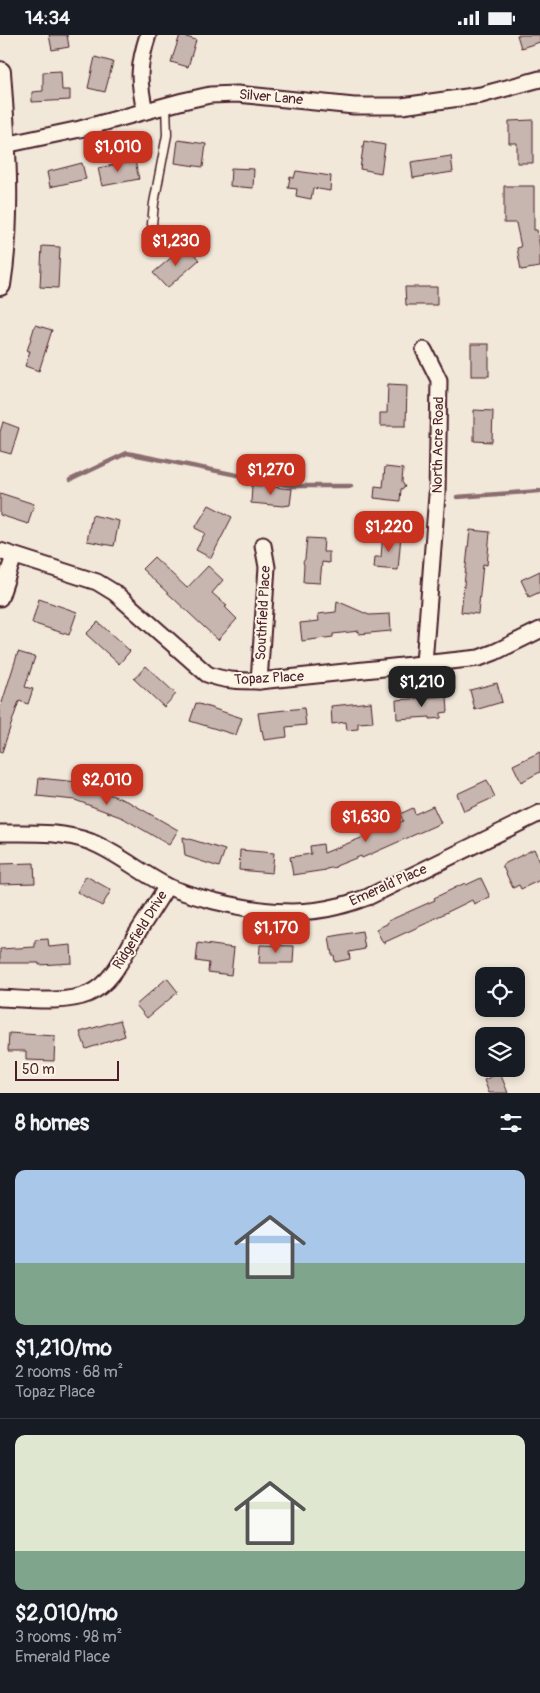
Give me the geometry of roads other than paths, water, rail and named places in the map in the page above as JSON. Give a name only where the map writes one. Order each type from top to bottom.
[{"type":"main road","points":[[0,72],[2,146],[6,195],[0,285]]},
{"type":"street","points":[[145,111],[139,86],[140,64],[148,35]]},
{"type":"street","name":"Silver Lane","points":[[2,146],[80,129],[210,95],[237,93],[354,106],[402,106],[481,95],[540,79]]},
{"type":"street","name":"North Acre Road","points":[[424,350],[439,380],[437,495],[424,663]]},
{"type":"street","name":"Southfield Place","points":[[259,681],[267,567],[263,545]]},
{"type":"street","points":[[0,598],[7,553]]},
{"type":"street","name":"Topaz Place","points":[[7,553],[97,582],[106,587],[207,674],[232,681],[259,681],[479,658],[540,630]]},
{"type":"street","name":"Emerald Place","points":[[0,833],[44,833],[75,837],[111,851],[167,886],[193,896],[229,905],[270,911],[302,912],[338,907],[368,897],[540,813]]},
{"type":"street","name":"Ridgefield Drive","points":[[0,998],[45,1000],[78,997],[104,984],[116,969],[167,886]]},
{"type":"lane","points":[[158,246],[152,224],[154,203],[168,135],[166,105]]},
{"type":"waterway","points":[[70,480],[127,453],[292,486],[351,486]]},
{"type":"waterway","points":[[457,497],[540,491]]}]
